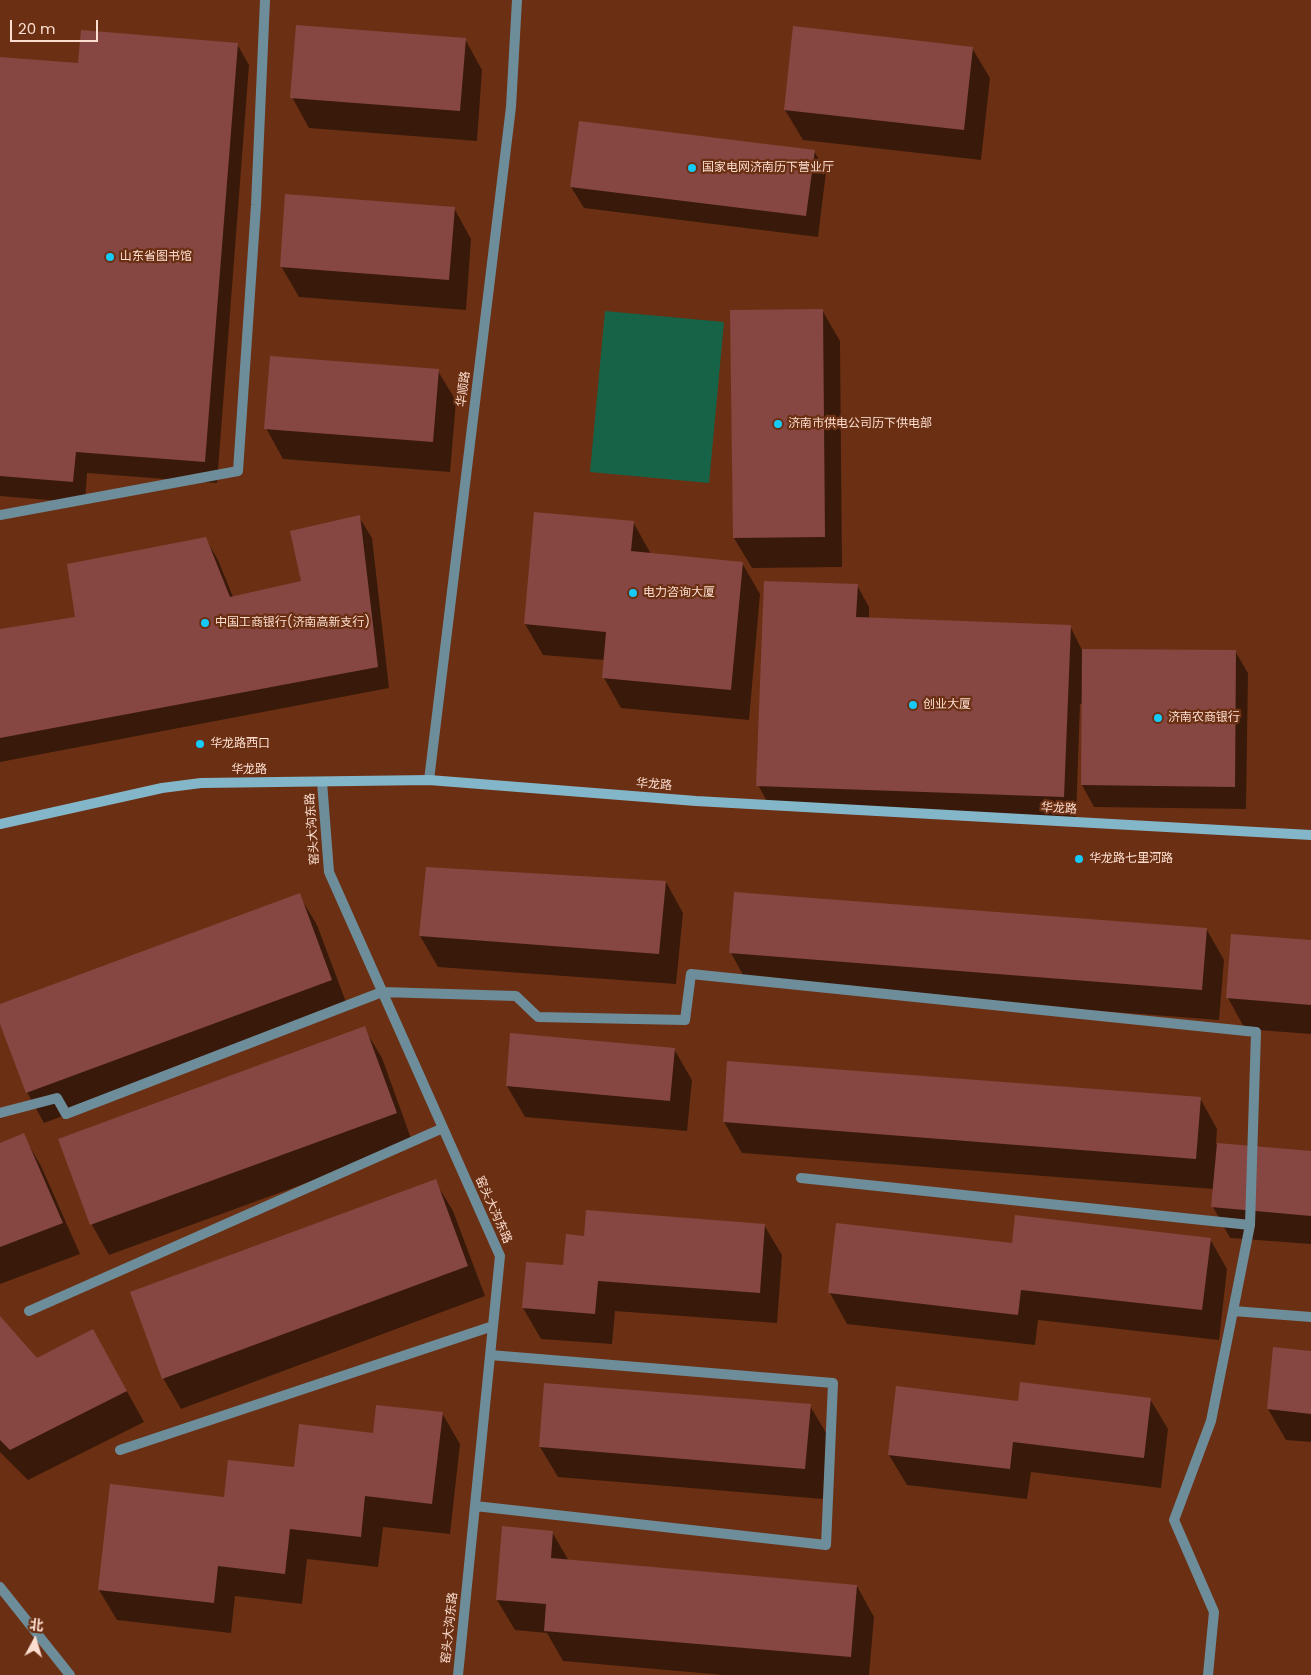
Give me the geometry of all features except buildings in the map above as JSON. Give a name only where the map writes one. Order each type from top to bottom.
[{"type":"main road","name":"华龙路","points":[[0,824],[162,788],[201,783],[429,780],[696,801],[1311,835]]},
{"type":"street","points":[[0,515],[238,472],[256,205],[265,0]]},
{"type":"street","name":"华顺路","points":[[429,780],[511,107],[518,0]]},
{"type":"street","name":"窑头大沟东路","points":[[322,782],[329,872],[500,1256],[458,1675]]},
{"type":"street","points":[[0,1113],[56,1098],[66,1114],[382,992],[516,996],[538,1017],[685,1020],[691,974],[1256,1032],[1250,1225],[1210,1422],[1174,1520],[1214,1612],[1208,1675]]},
{"type":"street","points":[[30,1310],[443,1128]]},
{"type":"street","points":[[801,1178],[1250,1225]]},
{"type":"street","points":[[1233,1311],[1311,1316]]},
{"type":"street","points":[[120,1450],[493,1326]]},
{"type":"street","points":[[475,1506],[826,1545],[833,1383],[490,1355]]},
{"type":"street","points":[[0,1587],[70,1675]]},
{"type":"green space","points":[[605,311],[724,322],[709,483],[590,472]]},
{"type":"place","name":"国家电网济南历下营业厅","points":[[692,168]]},
{"type":"place","name":"山东省图书馆","points":[[110,257]]},
{"type":"place","name":"济南市供电公司历下供电部","points":[[778,424]]},
{"type":"place","name":"电力咨询大厦","points":[[633,593]]},
{"type":"place","name":"中国工商银行(济南高新支行)","points":[[205,623]]},
{"type":"place","name":"创业大厦","points":[[913,705]]},
{"type":"place","name":"济南农商银行","points":[[1158,718]]},
{"type":"place","name":"华龙路西口","points":[[200,744]]},
{"type":"place","name":"华龙路七里河路","points":[[1079,859]]}]
